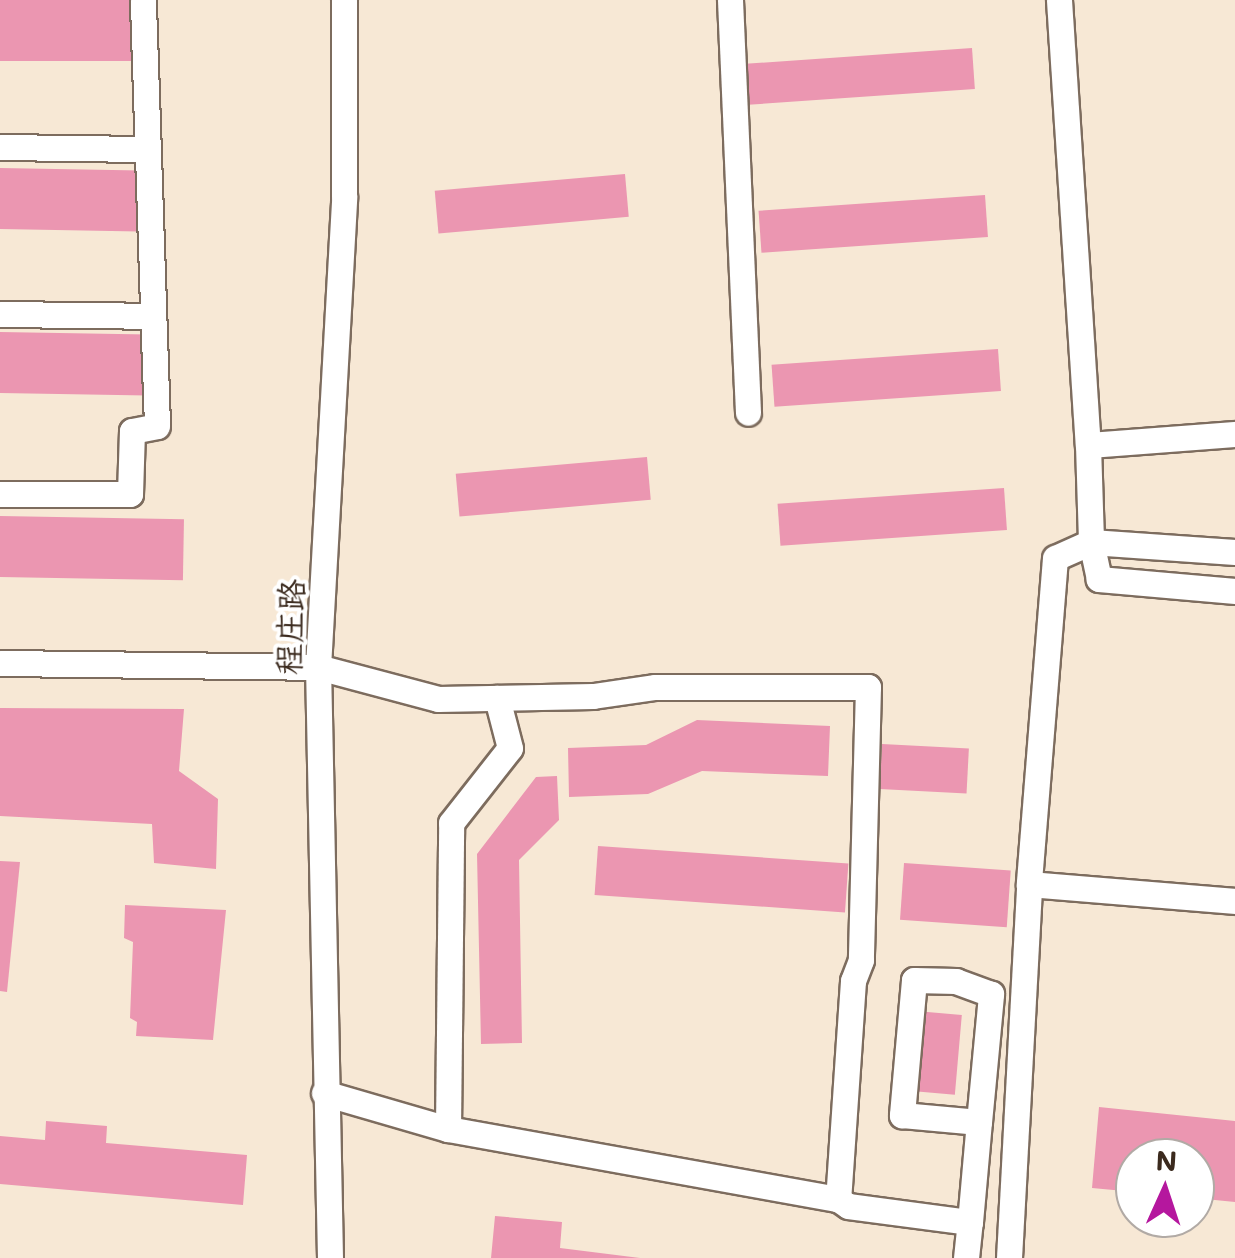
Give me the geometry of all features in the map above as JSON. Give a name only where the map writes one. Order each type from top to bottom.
[{"type":"street","points":[[0,494],[130,494],[132,431],[156,426],[143,0]]},
{"type":"street","name":"程庄路","points":[[330,1258],[318,667],[344,196],[344,0]]},
{"type":"street","points":[[730,0],[748,413]]},
{"type":"street","points":[[1059,0],[1091,542],[1099,579],[1235,591]]},
{"type":"street","points":[[0,147],[148,149]]},
{"type":"street","points":[[0,314],[153,316]]},
{"type":"street","points":[[1088,445],[1235,434]]},
{"type":"street","points":[[1009,1258],[1028,884],[1056,558],[1091,542],[1235,552]]},
{"type":"street","points":[[0,662],[318,667],[438,699],[655,687],[868,687],[860,960],[853,981],[838,1199]]},
{"type":"street","points":[[448,1129],[451,823],[510,748],[497,698]]},
{"type":"street","points":[[1028,884],[1235,902]]},
{"type":"street","points":[[966,1258],[970,1222],[991,994],[956,980],[914,980],[902,1115],[979,1122]]},
{"type":"street","points":[[324,1094],[448,1129],[838,1199],[848,1206],[970,1222]]},
{"type":"building","points":[[0,0],[137,0],[137,61],[0,61]]},
{"type":"building","points":[[972,48],[975,89],[748,105],[746,64]]},
{"type":"building","points":[[0,168],[140,170],[139,231],[0,229]]},
{"type":"building","points":[[625,174],[629,217],[438,233],[435,191]]},
{"type":"building","points":[[985,195],[988,237],[761,253],[759,211]]},
{"type":"building","points":[[0,332],[148,335],[147,396],[0,393]]},
{"type":"building","points":[[998,349],[1001,391],[774,407],[772,365]]},
{"type":"building","points":[[647,457],[651,500],[459,517],[456,474]]},
{"type":"building","points":[[1004,488],[1007,530],[780,546],[778,504]]},
{"type":"building","points":[[0,516],[184,519],[183,580],[0,577]]},
{"type":"building","points":[[0,708],[184,709],[179,771],[218,799],[216,869],[154,863],[152,824],[0,816]]},
{"type":"building","points":[[697,720],[830,726],[828,776],[702,771],[648,794],[569,797],[568,748],[646,745]]},
{"type":"building","points":[[882,744],[969,749],[967,793],[880,789]]},
{"type":"building","points":[[557,776],[559,820],[519,860],[522,1043],[481,1044],[477,854],[536,777]]},
{"type":"building","points":[[598,846],[848,864],[845,912],[595,895]]},
{"type":"building","points":[[0,861],[20,862],[7,992],[0,991]]},
{"type":"building","points":[[904,863],[1011,870],[1007,927],[900,920]]},
{"type":"building","points":[[125,905],[226,910],[213,1040],[136,1036],[137,1022],[130,1018],[133,942],[124,938]]},
{"type":"building","points":[[916,1011],[962,1015],[955,1095],[909,1091]]},
{"type":"building","points":[[1099,1107],[1235,1121],[1235,1202],[1215,1200],[1215,1138],[1115,1138],[1115,1190],[1092,1188]]},
{"type":"building","points":[[46,1121],[107,1126],[106,1143],[247,1155],[243,1205],[0,1184],[0,1136],[45,1140]]},
{"type":"building","points":[[495,1216],[562,1222],[560,1248],[640,1258],[491,1258]]}]
